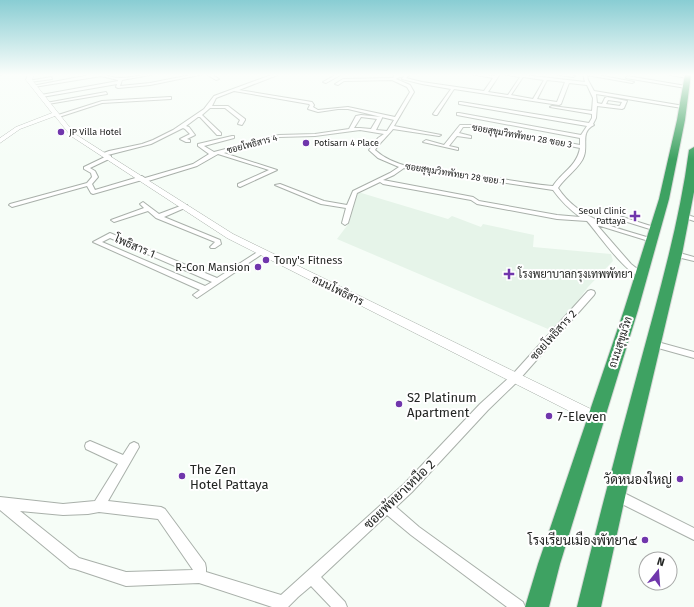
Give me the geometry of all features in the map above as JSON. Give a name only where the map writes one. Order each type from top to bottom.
[{"type":"highway","name":"ถนนสุขุมวิท","points":[[537,607],[549,564],[654,235],[675,152],[683,102]]},
{"type":"highway","points":[[589,607],[676,254],[689,217],[694,154],[682,155],[676,154],[675,152]]},
{"type":"street","name":"ถนนโพธิสาร","points":[[47,102],[74,135],[230,236],[596,418]]},
{"type":"street","points":[[0,141],[18,128],[101,102]]},
{"type":"street","points":[[209,107],[210,102]]},
{"type":"street","points":[[306,102],[310,103],[312,105],[310,108],[315,110],[343,108],[397,119]]},
{"type":"street","name":"ซอยสุขุมวิทพัทยา 28 ซอย 1","points":[[406,102],[388,133],[380,139],[372,150],[374,154],[403,166],[423,170],[520,185],[555,188]]},
{"type":"street","points":[[406,109],[409,102]]},
{"type":"street","points":[[435,114],[443,102]]},
{"type":"street","points":[[528,102],[593,113]]},
{"type":"street","points":[[549,102],[559,104],[560,102]]},
{"type":"street","points":[[654,102],[682,107]]},
{"type":"street","points":[[461,103],[592,124]]},
{"type":"street","points":[[604,105],[595,104],[592,124],[582,137],[584,152],[581,159],[573,168],[560,178],[555,188],[558,195],[567,205],[589,219],[600,224],[654,235]]},
{"type":"street","points":[[12,205],[89,184],[95,177],[93,172],[86,168],[121,148],[143,145],[156,141],[198,116],[209,107],[226,107],[243,120],[240,124]]},
{"type":"street","points":[[459,114],[582,137]]},
{"type":"street","points":[[198,116],[201,116],[219,134]]},
{"type":"street","points":[[351,130],[358,117],[361,116],[380,118],[373,130]]},
{"type":"street","points":[[182,126],[193,134],[182,139],[188,141]]},
{"type":"street","name":"ซอยสุขุมวิทพัทยา 28 ซอย 3","points":[[446,146],[462,126],[473,126],[584,148]]},
{"type":"street","points":[[392,127],[439,135]]},
{"type":"street","name":"ซอยโพธิสาร 4","points":[[89,184],[93,192],[195,165],[213,154],[279,136],[316,135],[351,130],[373,130],[388,133]]},
{"type":"street","points":[[456,134],[469,137]]},
{"type":"street","points":[[213,154],[200,145],[232,137]]},
{"type":"street","points":[[426,142],[456,149]]},
{"type":"street","points":[[220,152],[274,170],[240,185]]},
{"type":"street","points":[[344,223],[350,207],[352,196],[356,192],[392,174],[403,166]]},
{"type":"street","points":[[383,182],[550,216],[589,219],[628,266],[641,275]]},
{"type":"street","points":[[278,185],[323,203],[350,207]]},
{"type":"street","points":[[143,204],[158,218],[218,241],[218,244],[213,247]]},
{"type":"street","points":[[158,218],[185,206]]},
{"type":"street","points":[[114,220],[148,209]]},
{"type":"street","points":[[610,215],[654,235]]},
{"type":"street","name":"โพธิสาร 1","points":[[205,289],[96,242],[110,235],[217,281]]},
{"type":"street","points":[[197,295],[261,252]]},
{"type":"street","points":[[676,254],[694,260]]},
{"type":"street","name":"ซอยโพธิสาร 2","points":[[515,378],[591,292]]},
{"type":"street","points":[[654,344],[694,355]]},
{"type":"street","name":"ซอยพัทยาเหนือ 2","points":[[281,605],[293,592],[312,577],[413,482],[484,407],[515,378]]},
{"type":"street","points":[[90,446],[124,461]]},
{"type":"street","points":[[99,506],[124,461],[134,447]]},
{"type":"street","points":[[616,494],[694,534]]},
{"type":"street","points":[[1,503],[50,508],[88,509],[99,506],[161,513],[200,568],[199,576]]},
{"type":"street","points":[[1,503],[75,563],[126,579],[199,576],[281,605]]},
{"type":"street","points":[[387,506],[415,531],[518,607]]},
{"type":"street","points":[[312,577],[340,607]]},
{"type":"shaded area","name":"โรงพยาบาลกรุงเทพพัทยา","points":[[358,192],[448,219],[452,216],[481,227],[483,224],[534,235],[533,247],[611,254],[613,261],[588,287],[555,332],[337,239],[349,223]]},
{"type":"place","name":"JP Villa Hotel","points":[[61,132]]},
{"type":"place","name":"Potisarn 4 Place","points":[[306,143]]},
{"type":"place","name":"Seoul Clinic Pattaya","points":[[635,216]]},
{"type":"place","name":"Tony's Fitness","points":[[266,260]]},
{"type":"place","name":"R-Con Mansion","points":[[258,267]]},
{"type":"place","name":"โรงพยาบาลกรุงเทพพัทยา","points":[[509,274]]},
{"type":"place","name":"S2 Platinum Apartment","points":[[399,404]]},
{"type":"place","name":"7-Eleven","points":[[549,416]]},
{"type":"place","name":"The Zen Hotel Pattaya","points":[[182,476]]},
{"type":"place","name":"วัดหนองใหญ่","points":[[680,479]]},
{"type":"place","name":"โรงเรียนเมืองพัทยา๔","points":[[645,540]]}]
